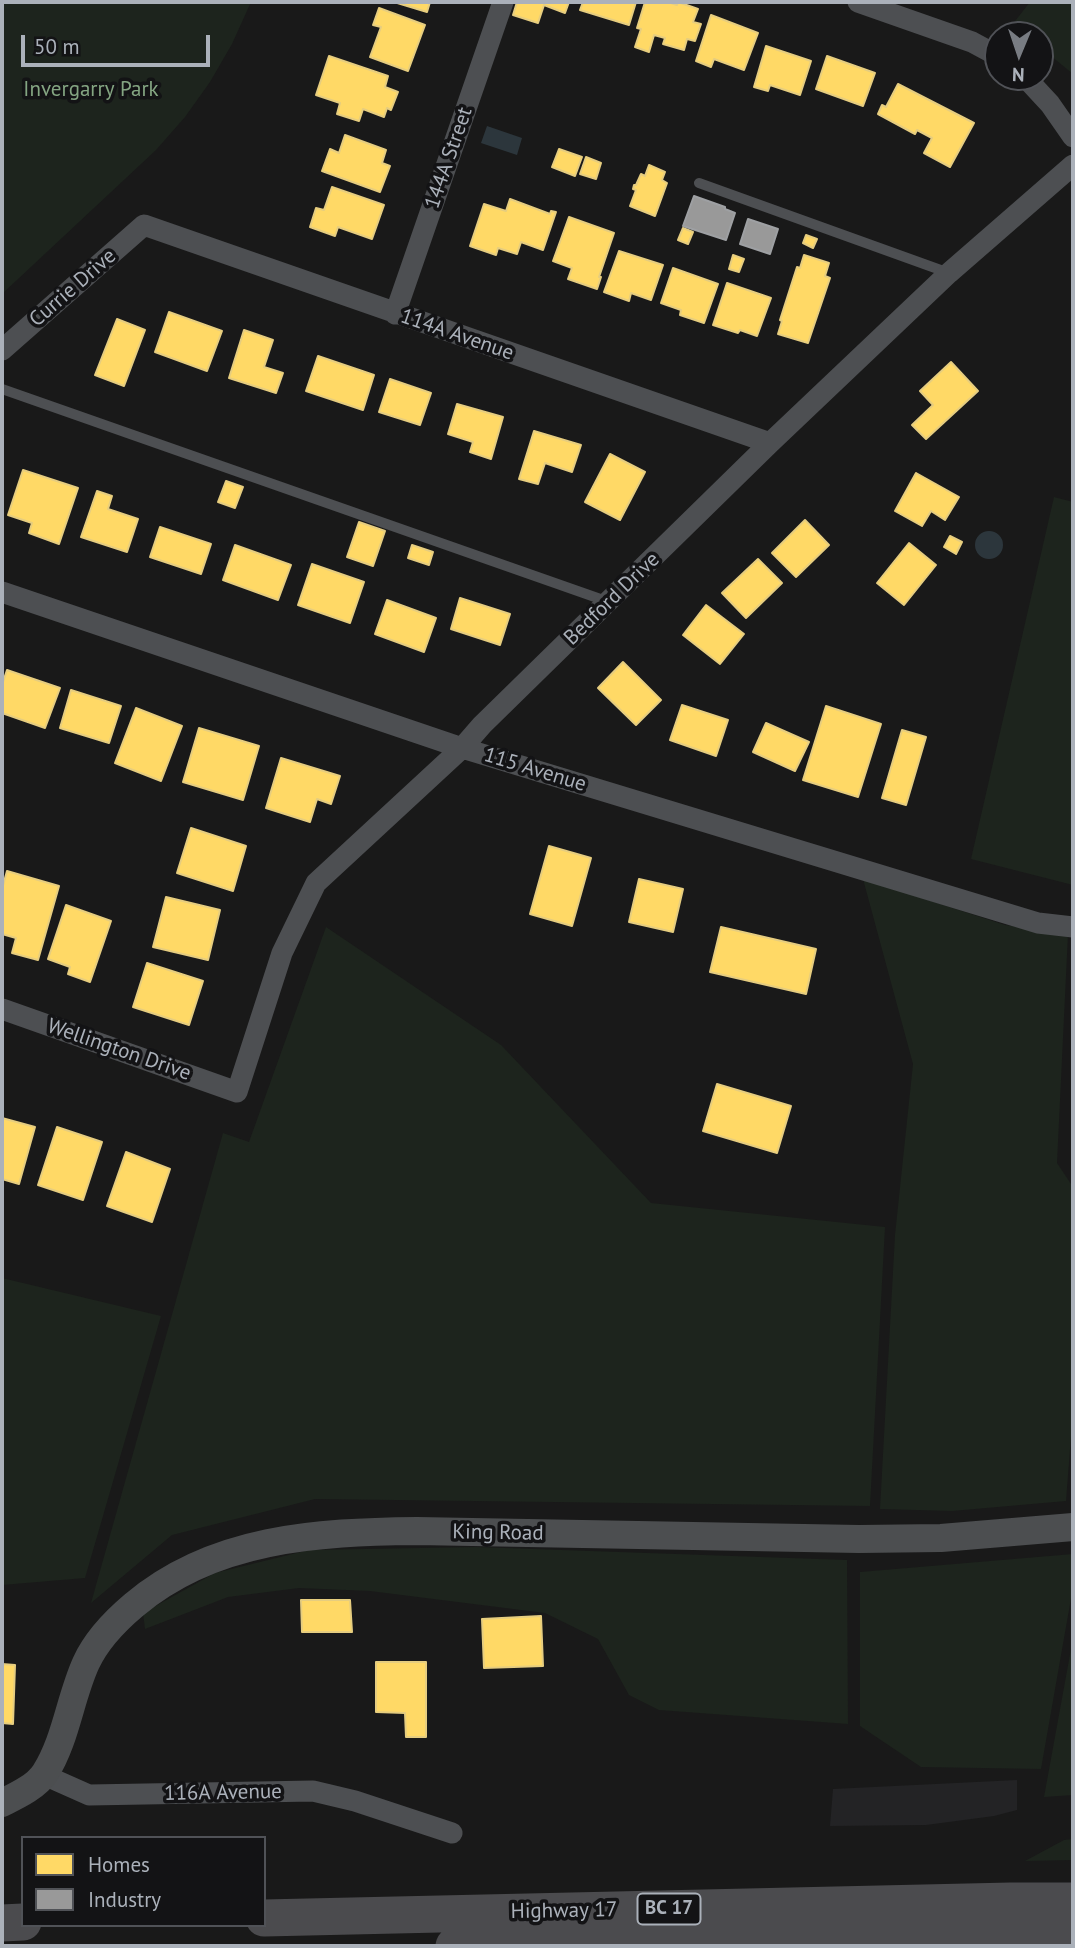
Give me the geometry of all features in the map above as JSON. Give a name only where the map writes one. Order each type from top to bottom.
[{"type":"highway","name":"Highway 17","points":[[266,1918],[1073,1901]]},
{"type":"highway","points":[[2,1923],[21,1922]]},
{"type":"highway","name":"Highway 17","points":[[454,1946],[1073,1931]]},
{"type":"street","name":"144A Street","points":[[395,314],[503,2]]},
{"type":"street","points":[[858,2],[984,48]]},
{"type":"street","points":[[1038,91],[1073,137]]},
{"type":"street","name":"Bedford Drive","points":[[237,1091],[282,953],[316,883],[462,748],[491,716],[948,272],[1073,165]]},
{"type":"street","name":"114A Avenue","points":[[144,225],[770,443]]},
{"type":"street","name":"Currie Drive","points":[[2,350],[144,225]]},
{"type":"street","name":"115 Avenue","points":[[2,592],[462,748],[1038,923],[1073,927]]},
{"type":"street","name":"Wellington Drive","points":[[2,1009],[237,1091]]},
{"type":"street","name":"King Road","points":[[44,1774],[60,1741],[87,1661],[110,1628],[148,1594],[181,1573],[209,1559],[272,1542],[381,1531],[859,1539],[941,1538],[1073,1527]]},
{"type":"street","points":[[2,1803],[23,1792],[44,1774]]},
{"type":"street","name":"116A Avenue","points":[[44,1774],[89,1795],[313,1791],[355,1801],[452,1833]]},
{"type":"lane","points":[[699,183],[948,272]]},
{"type":"lane","points":[[2,389],[609,602]]},
{"type":"shaded area","points":[[487,126],[522,138],[517,155],[481,143]]},
{"type":"shaded area","points":[[989,531],[999,535],[1003,545],[999,555],[989,559],[979,555],[975,545],[979,535]]},
{"type":"shaded area","points":[[1017,1780],[1017,1810],[994,1816],[926,1825],[830,1826],[833,1789]]},
{"type":"green space","name":"Invergarry Park","points":[[2,2],[251,2],[232,44],[185,117],[156,150],[2,294]]},
{"type":"green space","points":[[1030,2],[1073,2],[1073,74],[1054,58],[1054,21],[1015,21]]},
{"type":"green space","points":[[1054,497],[1073,502],[1073,885],[971,859]]},
{"type":"green space","points":[[863,879],[1005,925],[1068,934],[1057,1163],[1073,1187],[1073,1411],[1066,1501],[952,1511],[880,1509],[895,1235],[913,1064]]},
{"type":"green space","points":[[326,927],[501,1045],[651,1203],[885,1227],[870,1506],[315,1499],[172,1535],[91,1603],[223,1133],[249,1142]]},
{"type":"green space","points":[[2,1278],[161,1316],[85,1578],[2,1585]]},
{"type":"green space","points":[[476,1547],[847,1560],[848,1724],[659,1710],[629,1695],[598,1639],[545,1613],[370,1591],[299,1588],[228,1597],[145,1629],[143,1613],[215,1573],[309,1550]]},
{"type":"green space","points":[[1073,1554],[1073,1587],[1041,1769],[921,1767],[860,1726],[860,1572]]},
{"type":"green space","points":[[1073,1638],[1073,1795],[1044,1797]]},
{"type":"green space","points":[[1073,1839],[1073,1860],[1025,1861],[1064,1840]]},
{"type":"building: Homes","points":[[394,2],[430,2],[427,12]]},
{"type":"building: Homes","points":[[517,2],[569,2],[565,13],[544,5],[538,23],[513,15]]},
{"type":"building: Homes","points":[[583,2],[636,2],[629,25],[580,10]]},
{"type":"building: Homes","points":[[645,2],[668,2],[677,5],[678,2],[698,9],[693,22],[701,24],[695,41],[687,39],[684,50],[663,44],[665,38],[654,35],[649,52],[635,47],[641,29],[637,28]]},
{"type":"building: Homes","points":[[379,8],[425,25],[408,71],[370,57],[381,27],[373,25]]},
{"type":"building: Homes","points":[[711,15],[758,33],[744,70],[714,59],[711,67],[696,61]]},
{"type":"building: Homes","points":[[766,46],[811,61],[800,95],[770,85],[768,91],[754,87]]},
{"type":"building: Homes","points":[[329,56],[388,76],[385,87],[398,92],[391,110],[387,108],[384,117],[363,109],[359,121],[337,114],[340,103],[316,95]]},
{"type":"building: Homes","points":[[827,56],[875,73],[863,106],[816,89]]},
{"type":"building: Homes","points":[[898,84],[974,123],[950,167],[924,153],[932,138],[917,130],[915,134],[878,114],[882,105],[886,107]]},
{"type":"building: Homes","points":[[345,135],[386,150],[382,163],[390,166],[380,192],[322,171],[330,149],[339,153]]},
{"type":"building: Homes","points":[[559,149],[582,157],[575,176],[552,167]]},
{"type":"building: Homes","points":[[586,157],[601,163],[596,179],[580,174]]},
{"type":"building: Homes","points":[[649,165],[665,172],[662,180],[667,183],[655,216],[630,206],[636,190],[633,189],[634,185],[641,174],[645,176]]},
{"type":"building: Homes","points":[[332,187],[384,205],[372,239],[338,227],[335,236],[310,227],[316,208],[324,210]]},
{"type":"building: Homes","points":[[510,199],[550,214],[551,211],[556,212],[543,250],[521,242],[517,254],[498,248],[496,255],[470,246],[484,204],[506,211]]},
{"type":"building: Homes","points":[[569,217],[614,233],[597,289],[568,279],[572,268],[553,261]]},
{"type":"building: Homes","points":[[683,228],[693,232],[688,244],[678,240]]},
{"type":"building: Homes","points":[[806,235],[817,239],[813,248],[803,243]]},
{"type":"building: Homes","points":[[619,251],[663,265],[651,300],[631,293],[629,301],[604,292]]},
{"type":"building: Homes","points":[[733,255],[744,259],[739,272],[729,269]]},
{"type":"building: Homes","points":[[804,255],[829,263],[825,276],[830,278],[808,343],[778,334],[797,267],[800,268]]},
{"type":"building: Homes","points":[[673,268],[718,284],[704,323],[680,315],[681,310],[661,303]]},
{"type":"building: Homes","points":[[727,283],[771,298],[757,336],[713,325]]},
{"type":"building: Homes","points":[[169,312],[222,331],[207,371],[155,352]]},
{"type":"building: Homes","points":[[117,319],[145,330],[124,386],[95,375]]},
{"type":"building: Homes","points":[[244,330],[273,340],[264,367],[283,373],[276,393],[229,378]]},
{"type":"building: Homes","points":[[318,356],[374,375],[363,410],[306,391]]},
{"type":"building: Homes","points":[[951,362],[978,391],[926,439],[912,425],[933,405],[920,391]]},
{"type":"building: Homes","points":[[390,379],[431,393],[420,425],[379,412]]},
{"type":"building: Homes","points":[[457,404],[503,417],[491,459],[470,452],[473,442],[448,434]]},
{"type":"building: Homes","points":[[534,431],[581,445],[572,472],[545,463],[538,484],[519,479]]},
{"type":"building: Homes","points":[[610,454],[645,472],[620,520],[585,502]]},
{"type":"building: Homes","points":[[23,470],[78,488],[59,544],[29,533],[32,523],[8,515]]},
{"type":"building: Homes","points":[[916,473],[959,497],[945,520],[931,511],[922,526],[895,511]]},
{"type":"building: Homes","points":[[226,481],[243,487],[235,508],[218,502]]},
{"type":"building: Homes","points":[[97,491],[112,496],[108,509],[138,519],[127,552],[81,537]]},
{"type":"building: Homes","points":[[805,520],[829,545],[796,577],[772,553]]},
{"type":"building: Homes","points":[[359,522],[385,531],[373,566],[347,557]]},
{"type":"building: Homes","points":[[160,527],[211,544],[201,574],[150,557]]},
{"type":"building: Homes","points":[[950,536],[962,542],[956,554],[944,547]]},
{"type":"building: Homes","points":[[909,543],[936,565],[904,605],[877,583]]},
{"type":"building: Homes","points":[[235,545],[291,565],[278,600],[223,580]]},
{"type":"building: Homes","points":[[412,545],[433,552],[429,565],[408,558]]},
{"type":"building: Homes","points":[[758,559],[782,583],[746,618],[722,593]]},
{"type":"building: Homes","points":[[312,564],[364,582],[350,623],[298,605]]},
{"type":"building: Homes","points":[[460,598],[510,614],[500,645],[451,629]]},
{"type":"building: Homes","points":[[387,600],[436,618],[424,652],[375,634]]},
{"type":"building: Homes","points":[[706,605],[744,634],[720,664],[683,635]]},
{"type":"building: Homes","points":[[623,662],[661,700],[636,725],[598,688]]},
{"type":"building: Homes","points":[[7,670],[60,688],[45,728],[2,713],[2,685]]},
{"type":"building: Homes","points":[[71,690],[121,706],[109,743],[60,728]]},
{"type":"building: Homes","points":[[682,705],[728,720],[716,756],[670,740]]},
{"type":"building: Homes","points":[[826,706],[881,724],[858,797],[803,780]]},
{"type":"building: Homes","points":[[136,708],[182,726],[161,781],[115,763]]},
{"type":"building: Homes","points":[[766,723],[809,742],[795,771],[753,752]]},
{"type":"building: Homes","points":[[199,728],[259,746],[243,800],[183,782]]},
{"type":"building: Homes","points":[[902,730],[926,737],[906,805],[882,798]]},
{"type":"building: Homes","points":[[281,758],[340,776],[331,804],[317,799],[310,822],[266,808]]},
{"type":"building: Homes","points":[[191,828],[246,846],[233,891],[177,873]]},
{"type":"building: Homes","points":[[549,846],[591,858],[572,926],[530,914]]},
{"type":"building: Homes","points":[[7,871],[59,886],[38,960],[12,953],[16,938],[2,934],[2,889]]},
{"type":"building: Homes","points":[[639,879],[683,889],[673,932],[629,922]]},
{"type":"building: Homes","points":[[166,897],[220,910],[208,960],[153,947]]},
{"type":"building: Homes","points":[[66,905],[111,921],[90,982],[68,974],[70,967],[48,959]]},
{"type":"building: Homes","points":[[721,927],[816,949],[806,994],[710,972]]},
{"type":"building: Homes","points":[[147,963],[203,981],[189,1025],[133,1007]]},
{"type":"building: Homes","points":[[717,1084],[791,1106],[777,1153],[703,1131]]},
{"type":"building: Homes","points":[[2,1118],[35,1127],[19,1184],[2,1179]]},
{"type":"building: Homes","points":[[57,1127],[102,1142],[83,1200],[38,1185]]},
{"type":"building: Homes","points":[[126,1152],[170,1169],[152,1222],[107,1206]]},
{"type":"building: Homes","points":[[301,1600],[350,1600],[352,1632],[302,1632]]},
{"type":"building: Homes","points":[[541,1616],[543,1666],[484,1668],[482,1619]]},
{"type":"building: Homes","points":[[376,1662],[426,1662],[426,1737],[406,1737],[405,1713],[376,1712]]},
{"type":"building: Homes","points":[[2,1664],[15,1665],[13,1724],[2,1723]]},
{"type":"building: Industry","points":[[694,196],[735,213],[726,240],[683,226]]},
{"type":"building: Industry","points":[[748,219],[778,229],[770,254],[740,244]]}]
